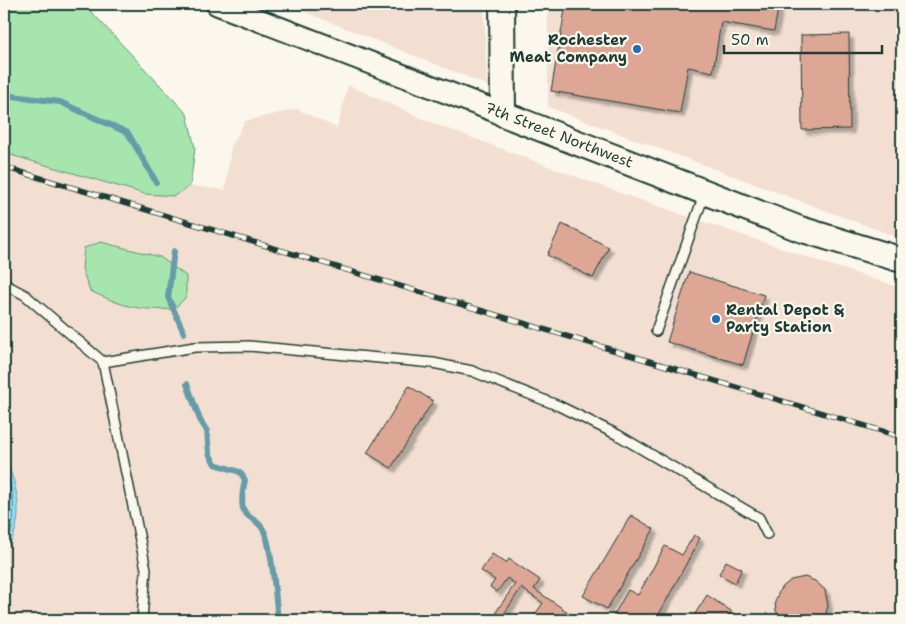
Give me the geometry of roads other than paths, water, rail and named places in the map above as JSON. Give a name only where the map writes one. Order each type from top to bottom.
[{"type":"main road","points":[[502,4],[503,114]]},
{"type":"main road","name":"7th Street Northwest","points":[[503,114],[800,229],[902,260]]},
{"type":"street","name":"7th Street Northwest","points":[[217,4],[253,14],[503,114]]},
{"type":"lane","points":[[656,331],[705,192]]},
{"type":"lane","points":[[4,284],[25,295],[103,362],[146,570],[142,620]]},
{"type":"lane","points":[[103,362],[195,347],[249,346],[433,363],[472,371],[559,406],[618,435],[759,518],[767,534]]},
{"type":"water","points":[[4,456],[16,492],[18,517],[16,529],[4,551]]},
{"type":"waterway","points":[[4,95],[60,102],[128,133],[156,182]]},
{"type":"waterway","points":[[174,251],[168,297],[184,333]]},
{"type":"waterway","points":[[187,384],[200,420],[207,431],[209,453],[215,464],[240,472],[245,480],[242,496],[243,506],[248,516],[263,529],[267,539],[273,569],[278,620]]},
{"type":"railway","points":[[4,167],[902,437]]},
{"type":"place","name":"Rochester Meat Company","points":[[637,49]]},
{"type":"place","name":"Rental Depot & Party Station","points":[[716,319]]}]
